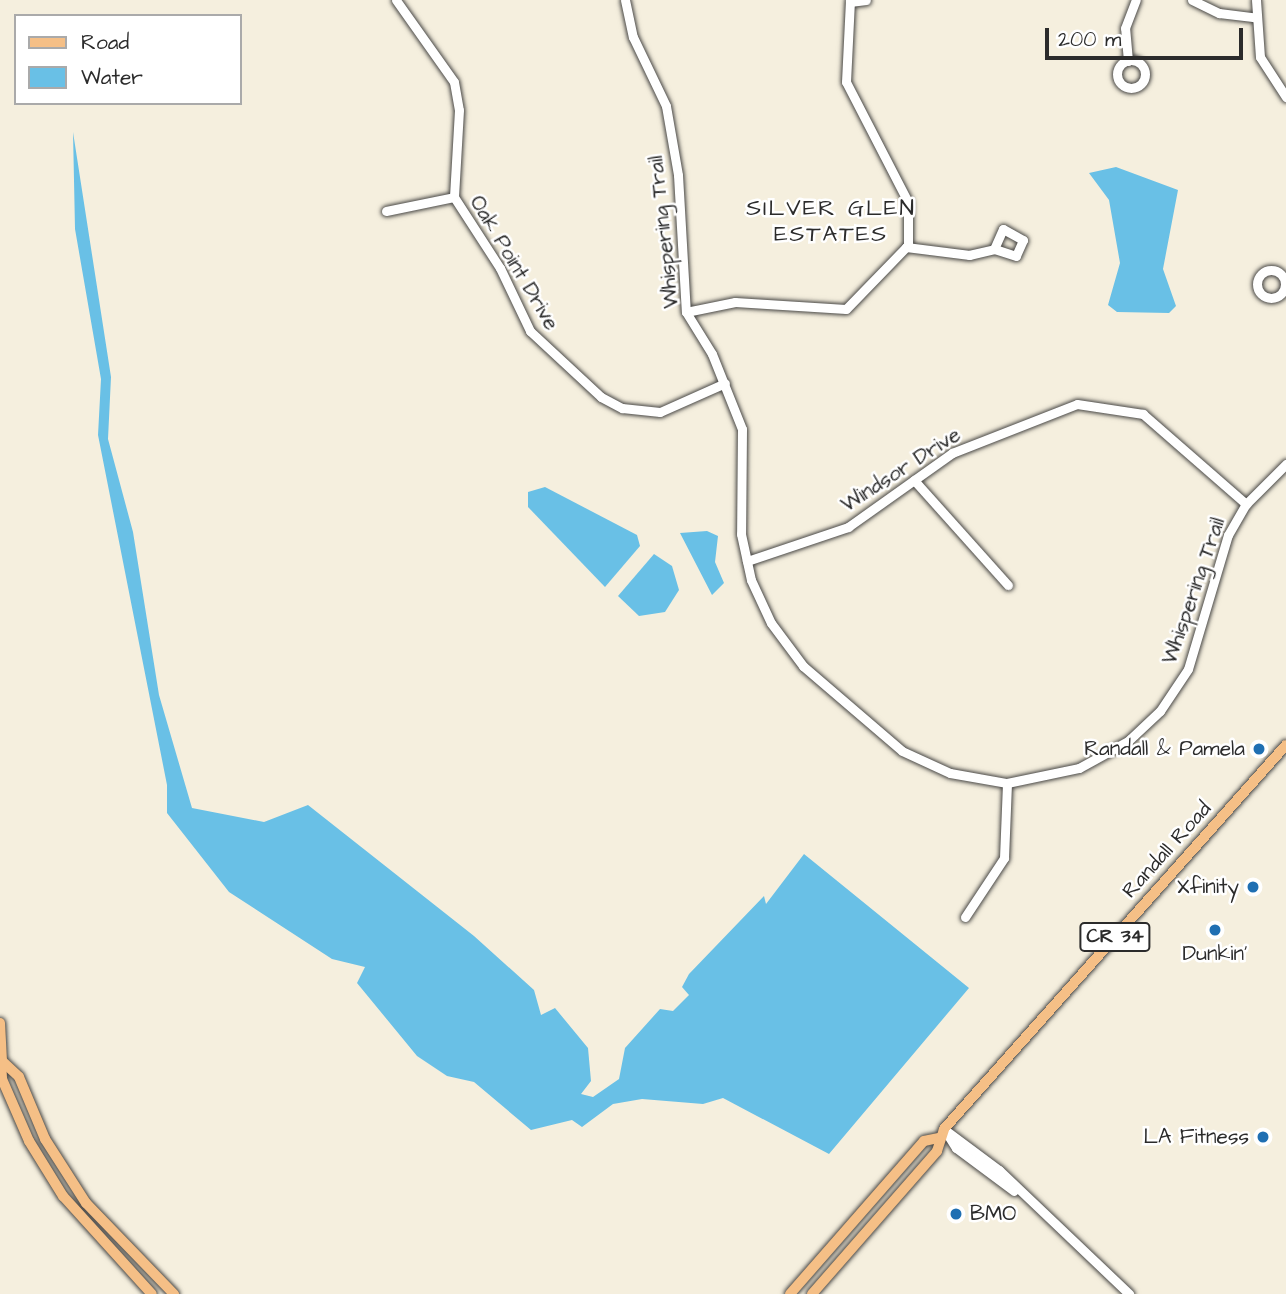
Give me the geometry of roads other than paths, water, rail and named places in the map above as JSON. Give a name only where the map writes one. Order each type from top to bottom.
[{"type":"main road","name":"Randall Road","points":[[790,1294],[925,1141],[941,1133],[1286,745]]},
{"type":"main road","points":[[0,1023],[2,1079],[29,1141],[63,1196],[152,1294]]},
{"type":"main road","points":[[1,1060],[19,1077],[45,1139],[86,1203],[174,1294]]},
{"type":"main road","name":"Randall Road","points":[[812,1294],[937,1151],[941,1133]]},
{"type":"street","name":"Whispering Trail","points":[[625,0],[633,37],[666,106],[678,175],[686,312],[725,383],[743,439],[741,534],[760,602],[789,650],[854,713],[936,769],[1007,783],[1079,768],[1128,741],[1160,711],[1188,669],[1222,553],[1246,504],[1286,464]]},
{"type":"street","points":[[686,312],[735,302],[846,309],[906,247],[908,202],[846,82],[850,1],[866,0]]},
{"type":"street","points":[[1128,61],[1125,29],[1136,0]]},
{"type":"street","points":[[1192,0],[1227,16],[1253,17]]},
{"type":"street","points":[[1256,0],[1253,17],[1260,57],[1286,97]]},
{"type":"street","name":"Oak Point Drive","points":[[402,2],[454,82],[459,110],[453,197],[499,268],[530,331],[601,397],[639,412],[660,412],[725,383]]},
{"type":"street","points":[[386,211],[453,197]]},
{"type":"street","points":[[906,247],[947,256],[994,249]]},
{"type":"street","name":"Windsor Drive","points":[[747,561],[848,527],[914,480],[975,442],[1059,409],[1106,403],[1156,421],[1209,477],[1246,504]]},
{"type":"street","points":[[914,480],[1008,585]]},
{"type":"street","points":[[965,917],[1004,858],[1007,783]]},
{"type":"street","points":[[941,1133],[1030,1202],[1129,1294]]},
{"type":"water","points":[[73,132],[111,377],[108,439],[133,532],[159,695],[192,808],[264,822],[308,805],[474,936],[534,990],[541,1015],[555,1008],[588,1048],[591,1081],[581,1094],[593,1097],[619,1079],[625,1048],[660,1009],[673,1011],[689,995],[682,987],[689,974],[764,896],[766,904],[804,854],[969,988],[829,1154],[723,1098],[703,1104],[642,1099],[613,1104],[582,1127],[572,1120],[531,1130],[474,1082],[447,1076],[417,1056],[357,983],[365,967],[332,959],[229,892],[167,813],[167,785],[98,435],[101,379],[75,229]]},
{"type":"water","points":[[1116,167],[1178,190],[1163,269],[1176,306],[1169,313],[1117,312],[1108,305],[1120,263],[1109,200],[1089,173]]},
{"type":"water","points":[[545,487],[637,535],[640,546],[605,587],[528,507],[528,492]]},
{"type":"water","points":[[707,531],[718,536],[715,562],[724,583],[712,595],[680,533]]},
{"type":"water","points":[[654,554],[672,566],[679,590],[665,612],[639,616],[618,596]]},
{"type":"place","name":"Randall & Pamela","points":[[1259,749]]},
{"type":"place","name":"Xfinity","points":[[1253,887]]},
{"type":"place","name":"Dunkin'","points":[[1215,930]]},
{"type":"place","name":"LA Fitness","points":[[1263,1137]]},
{"type":"place","name":"BMO","points":[[956,1214]]},
{"type":"district","name":"SILVER GLEN ESTATES","points":[[831,221]]}]
